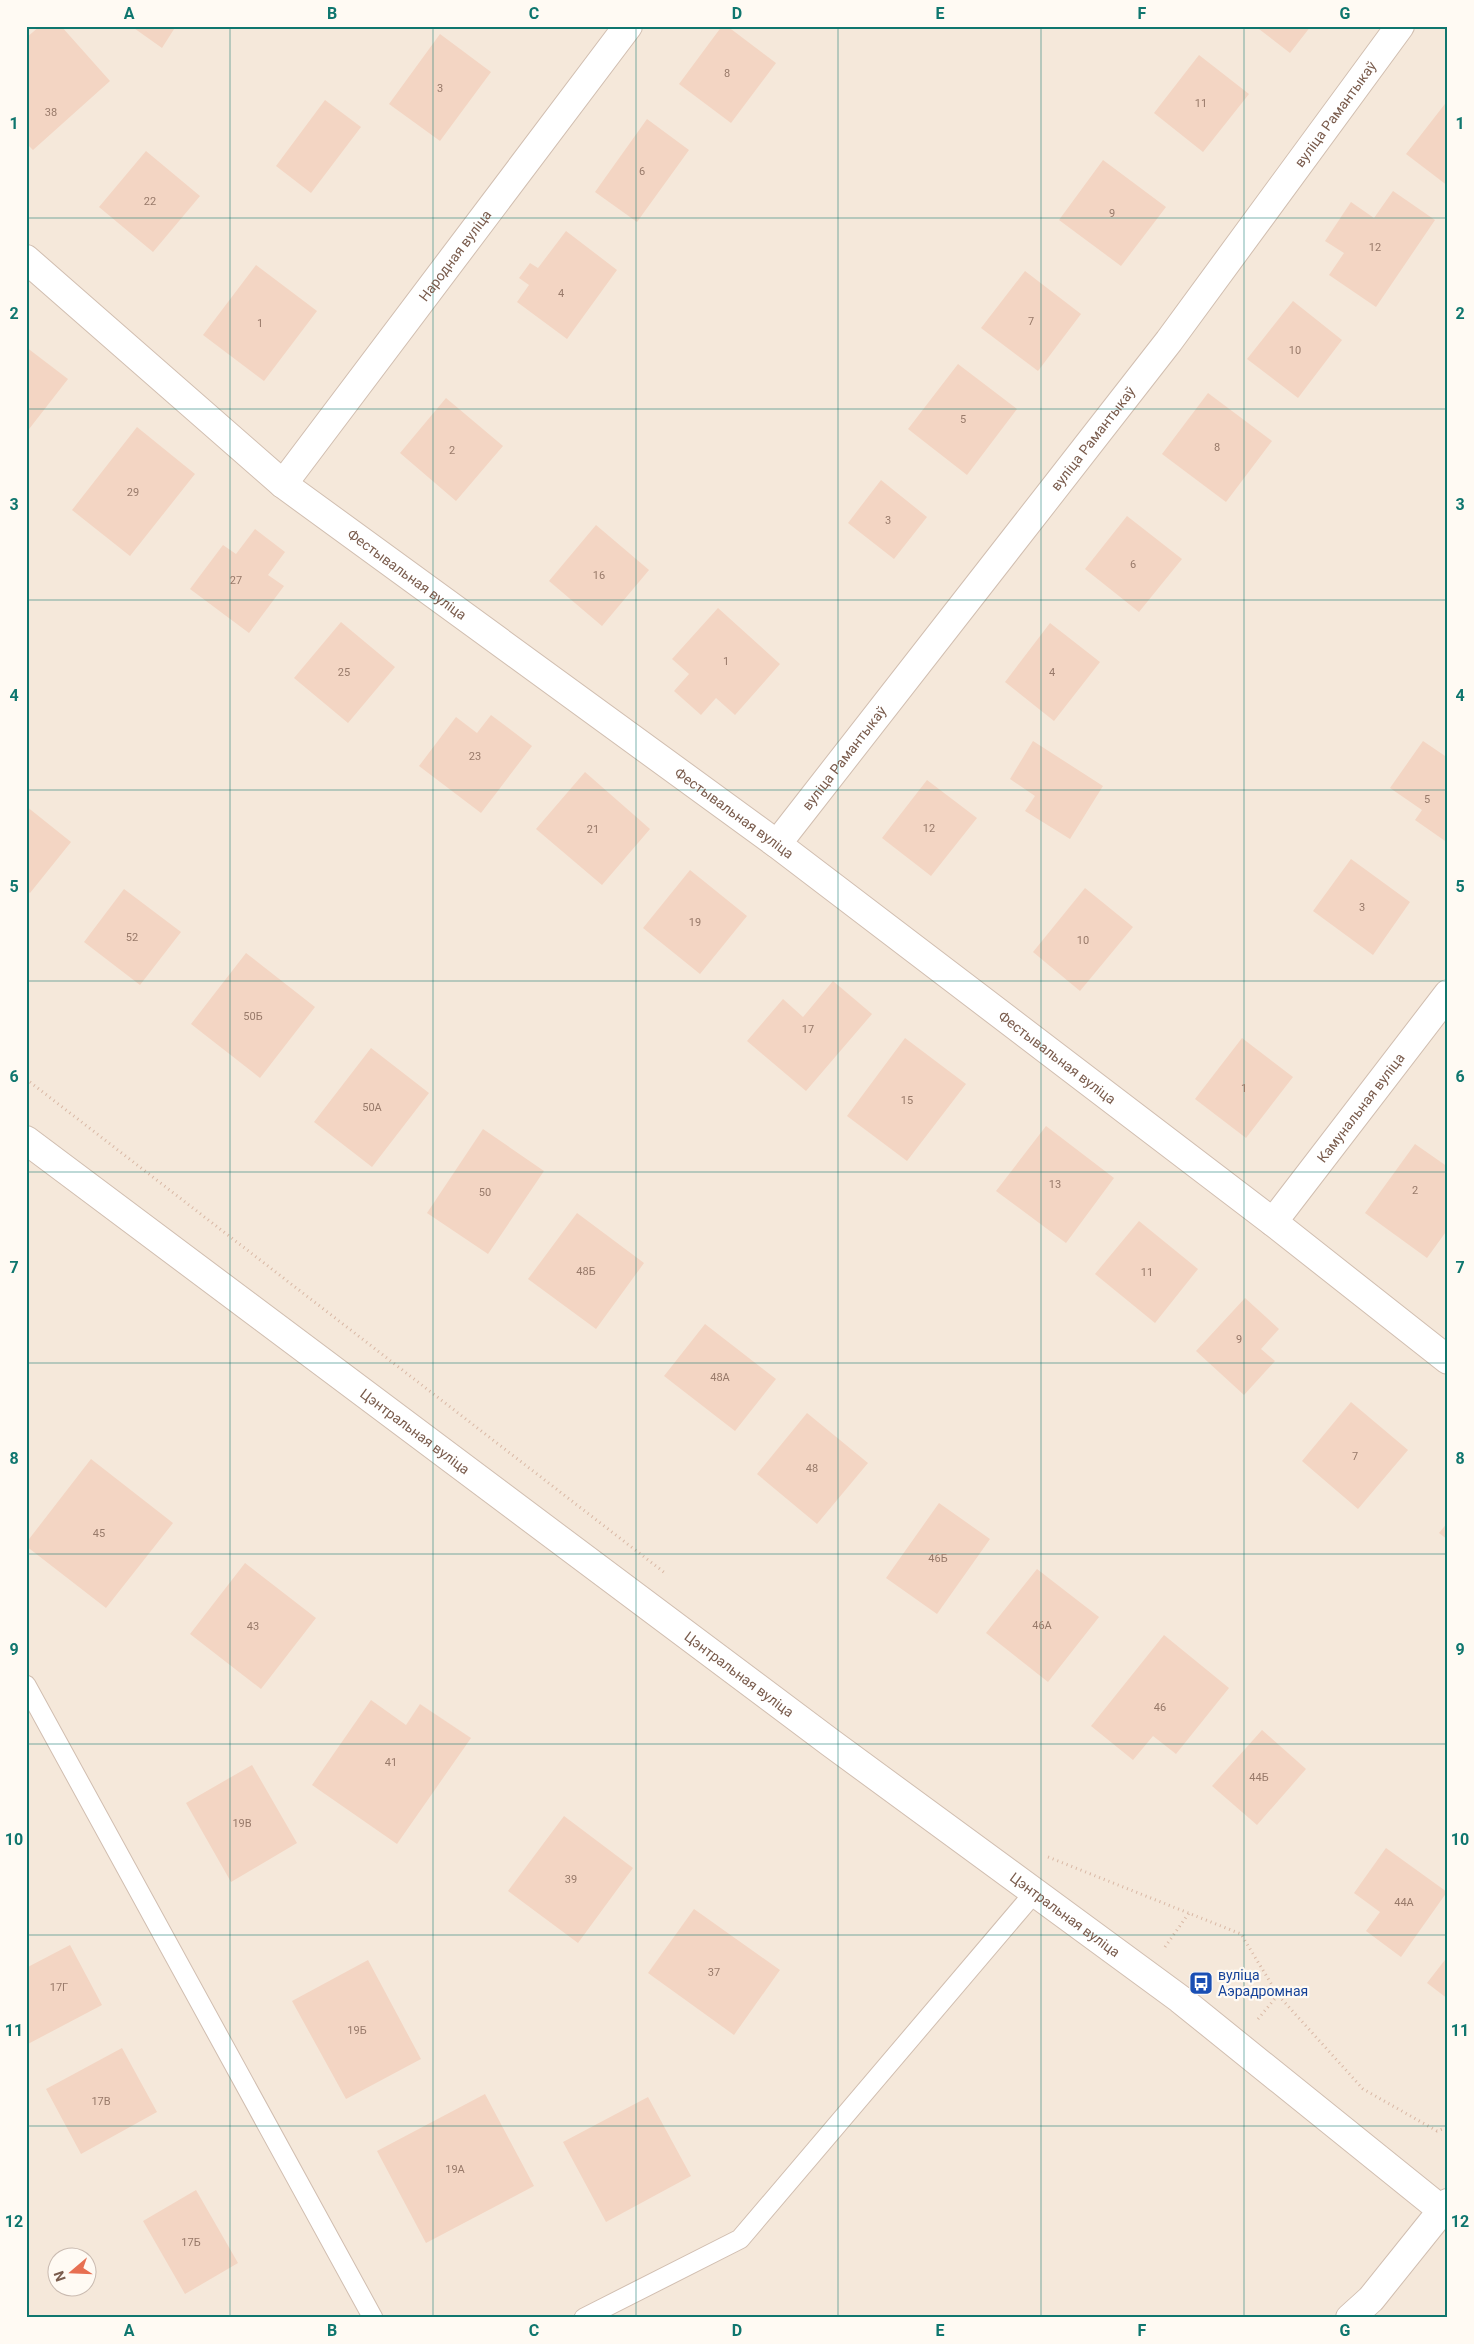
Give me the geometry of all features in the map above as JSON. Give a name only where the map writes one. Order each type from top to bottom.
[{"type":"street","name":"Народная вуліца","points":[[283,484],[628,26]]},
{"type":"street","name":"вуліца Рамантыкаў","points":[[777,844],[1169,341],[1400,26]]},
{"type":"street","name":"Фестывальная вуліца","points":[[26,259],[283,484],[777,844],[1273,1222],[1448,1360]]},
{"type":"street","name":"Камунальная вуліца","points":[[1273,1222],[1448,994]]},
{"type":"street","name":"Цэнтральная вуліца","points":[[26,1140],[831,1744],[1180,1999],[1446,2209]]},
{"type":"street","points":[[1350,2318],[1371,2298],[1446,2209]]},
{"type":"lane","points":[[26,1685],[373,2318]]},
{"type":"lane","points":[[584,2318],[740,2239],[1034,1892]]},
{"type":"path","points":[[26,1079],[672,1578]]},
{"type":"path","points":[[1045,1856],[1241,1934],[1278,1995],[1363,2089],[1437,2131],[1448,2127]]},
{"type":"shaded area","points":[[26,26],[1448,26],[1448,2318],[1438,2316],[1436,2318],[26,2318]]},
{"type":"building","points":[[40,26],[61,26],[110,81],[33,150],[26,143],[26,38]]},
{"type":"building","points":[[131,26],[176,26],[162,48]]},
{"type":"building","points":[[722,26],[727,26],[776,63],[731,123],[679,84]]},
{"type":"building","points":[[1255,26],[1311,26],[1290,53]]},
{"type":"building","points":[[440,34],[491,72],[440,141],[389,104]]},
{"type":"building","points":[[1199,55],[1249,94],[1203,152],[1154,113]]},
{"type":"building","points":[[325,100],[361,127],[311,193],[276,166]]},
{"type":"building","points":[[1448,100],[1448,186],[1406,154]]},
{"type":"building","points":[[647,119],[689,150],[637,222],[595,192]]},
{"type":"building","points":[[146,151],[200,196],[153,252],[99,207]]},
{"type":"building","points":[[1103,160],[1166,207],[1121,266],[1059,220]]},
{"type":"building","points":[[1393,191],[1435,220],[1376,307],[1329,275],[1344,253],[1325,241],[1351,202],[1374,218]]},
{"type":"building","points":[[566,231],[617,270],[567,339],[517,302],[529,285],[519,278],[530,263],[538,268]]},
{"type":"building","points":[[256,265],[317,311],[264,381],[203,335]]},
{"type":"building","points":[[1025,271],[1081,314],[1038,371],[981,328]]},
{"type":"building","points":[[1293,301],[1342,340],[1298,398],[1247,359]]},
{"type":"building","points":[[26,347],[68,379],[26,433]]},
{"type":"building","points":[[958,364],[1017,409],[967,475],[908,429]]},
{"type":"building","points":[[1208,393],[1272,441],[1226,502],[1162,454]]},
{"type":"building","points":[[446,398],[503,446],[456,501],[400,453]]},
{"type":"building","points":[[137,427],[195,474],[130,556],[72,510]]},
{"type":"building","points":[[881,480],[927,517],[894,559],[848,523]]},
{"type":"building","points":[[1127,516],[1182,559],[1139,612],[1085,569]]},
{"type":"building","points":[[596,525],[649,570],[602,626],[549,581]]},
{"type":"building","points":[[255,529],[285,552],[268,575],[284,586],[249,633],[190,589],[223,545],[236,554]]},
{"type":"building","points":[[718,608],[780,664],[735,715],[716,698],[701,715],[674,691],[689,674],[672,659]]},
{"type":"building","points":[[341,622],[395,667],[348,723],[294,678]]},
{"type":"building","points":[[1050,623],[1100,662],[1054,721],[1005,682]]},
{"type":"building","points":[[491,715],[532,746],[481,813],[419,766],[456,717],[477,733]]},
{"type":"building","points":[[1033,741],[1103,786],[1070,839],[1025,811],[1035,796],[1010,779]]},
{"type":"building","points":[[1423,741],[1448,758],[1448,843],[1415,820],[1422,810],[1390,788]]},
{"type":"building","points":[[585,772],[650,829],[602,885],[536,829]]},
{"type":"building","points":[[927,780],[977,818],[931,876],[882,838]]},
{"type":"building","points":[[26,806],[71,842],[30,893],[26,890]]},
{"type":"building","points":[[1351,859],[1410,902],[1373,955],[1313,911]]},
{"type":"building","points":[[690,870],[747,916],[700,974],[643,928]]},
{"type":"building","points":[[1085,888],[1133,927],[1080,991],[1033,952]]},
{"type":"building","points":[[124,889],[181,932],[140,985],[84,942]]},
{"type":"building","points":[[246,953],[315,1007],[260,1078],[191,1024]]},
{"type":"building","points":[[833,981],[872,1014],[806,1091],[747,1041],[783,999],[803,1017]]},
{"type":"building","points":[[905,1038],[966,1084],[907,1161],[847,1116]]},
{"type":"building","points":[[1242,1038],[1293,1077],[1246,1138],[1195,1099]]},
{"type":"building","points":[[371,1048],[429,1093],[372,1167],[314,1122]]},
{"type":"building","points":[[1046,1126],[1114,1178],[1066,1243],[996,1191]]},
{"type":"building","points":[[483,1129],[544,1171],[488,1254],[427,1213]]},
{"type":"building","points":[[1415,1144],[1448,1167],[1448,1229],[1427,1258],[1365,1213]]},
{"type":"building","points":[[577,1213],[644,1263],[596,1329],[528,1279]]},
{"type":"building","points":[[1139,1221],[1198,1269],[1155,1323],[1095,1274]]},
{"type":"building","points":[[1245,1298],[1279,1329],[1261,1349],[1275,1361],[1244,1395],[1196,1351]]},
{"type":"building","points":[[705,1324],[776,1379],[735,1431],[664,1376]]},
{"type":"building","points":[[1351,1402],[1408,1450],[1358,1509],[1302,1461]]},
{"type":"building","points":[[807,1413],[868,1463],[817,1524],[757,1474]]},
{"type":"building","points":[[91,1459],[173,1523],[106,1608],[26,1546],[26,1543]]},
{"type":"building","points":[[939,1503],[990,1539],[937,1614],[886,1578]]},
{"type":"building","points":[[1448,1522],[1448,1540],[1439,1533]]},
{"type":"building","points":[[245,1563],[316,1618],[261,1689],[190,1634]]},
{"type":"building","points":[[1037,1569],[1099,1617],[1048,1682],[986,1633]]},
{"type":"building","points":[[1164,1635],[1229,1688],[1176,1754],[1153,1736],[1133,1760],[1091,1726]]},
{"type":"building","points":[[371,1700],[406,1725],[420,1704],[471,1738],[397,1844],[312,1785]]},
{"type":"building","points":[[1262,1730],[1306,1769],[1257,1825],[1212,1786]]},
{"type":"building","points":[[252,1765],[297,1843],[231,1882],[186,1803]]},
{"type":"building","points":[[564,1816],[633,1868],[578,1943],[508,1891]]},
{"type":"building","points":[[1386,1848],[1447,1892],[1401,1957],[1366,1931],[1380,1912],[1354,1893]]},
{"type":"building","points":[[694,1909],[780,1970],[734,2035],[648,1973]]},
{"type":"building","points":[[70,1945],[102,2005],[26,2045],[26,1968]]},
{"type":"building","points":[[1448,1956],[1448,1999],[1427,1983]]},
{"type":"building","points":[[368,1960],[421,2059],[346,2099],[292,2001]]},
{"type":"building","points":[[122,2048],[157,2112],[81,2154],[46,2089]]},
{"type":"building","points":[[485,2094],[534,2186],[426,2243],[377,2151]]},
{"type":"building","points":[[648,2097],[691,2176],[606,2222],[563,2142]]},
{"type":"building","points":[[196,2190],[238,2263],[185,2294],[143,2221]]},
{"type":"place","name":"вуліца Аэрадромная","points":[[1201,1983]]}]
